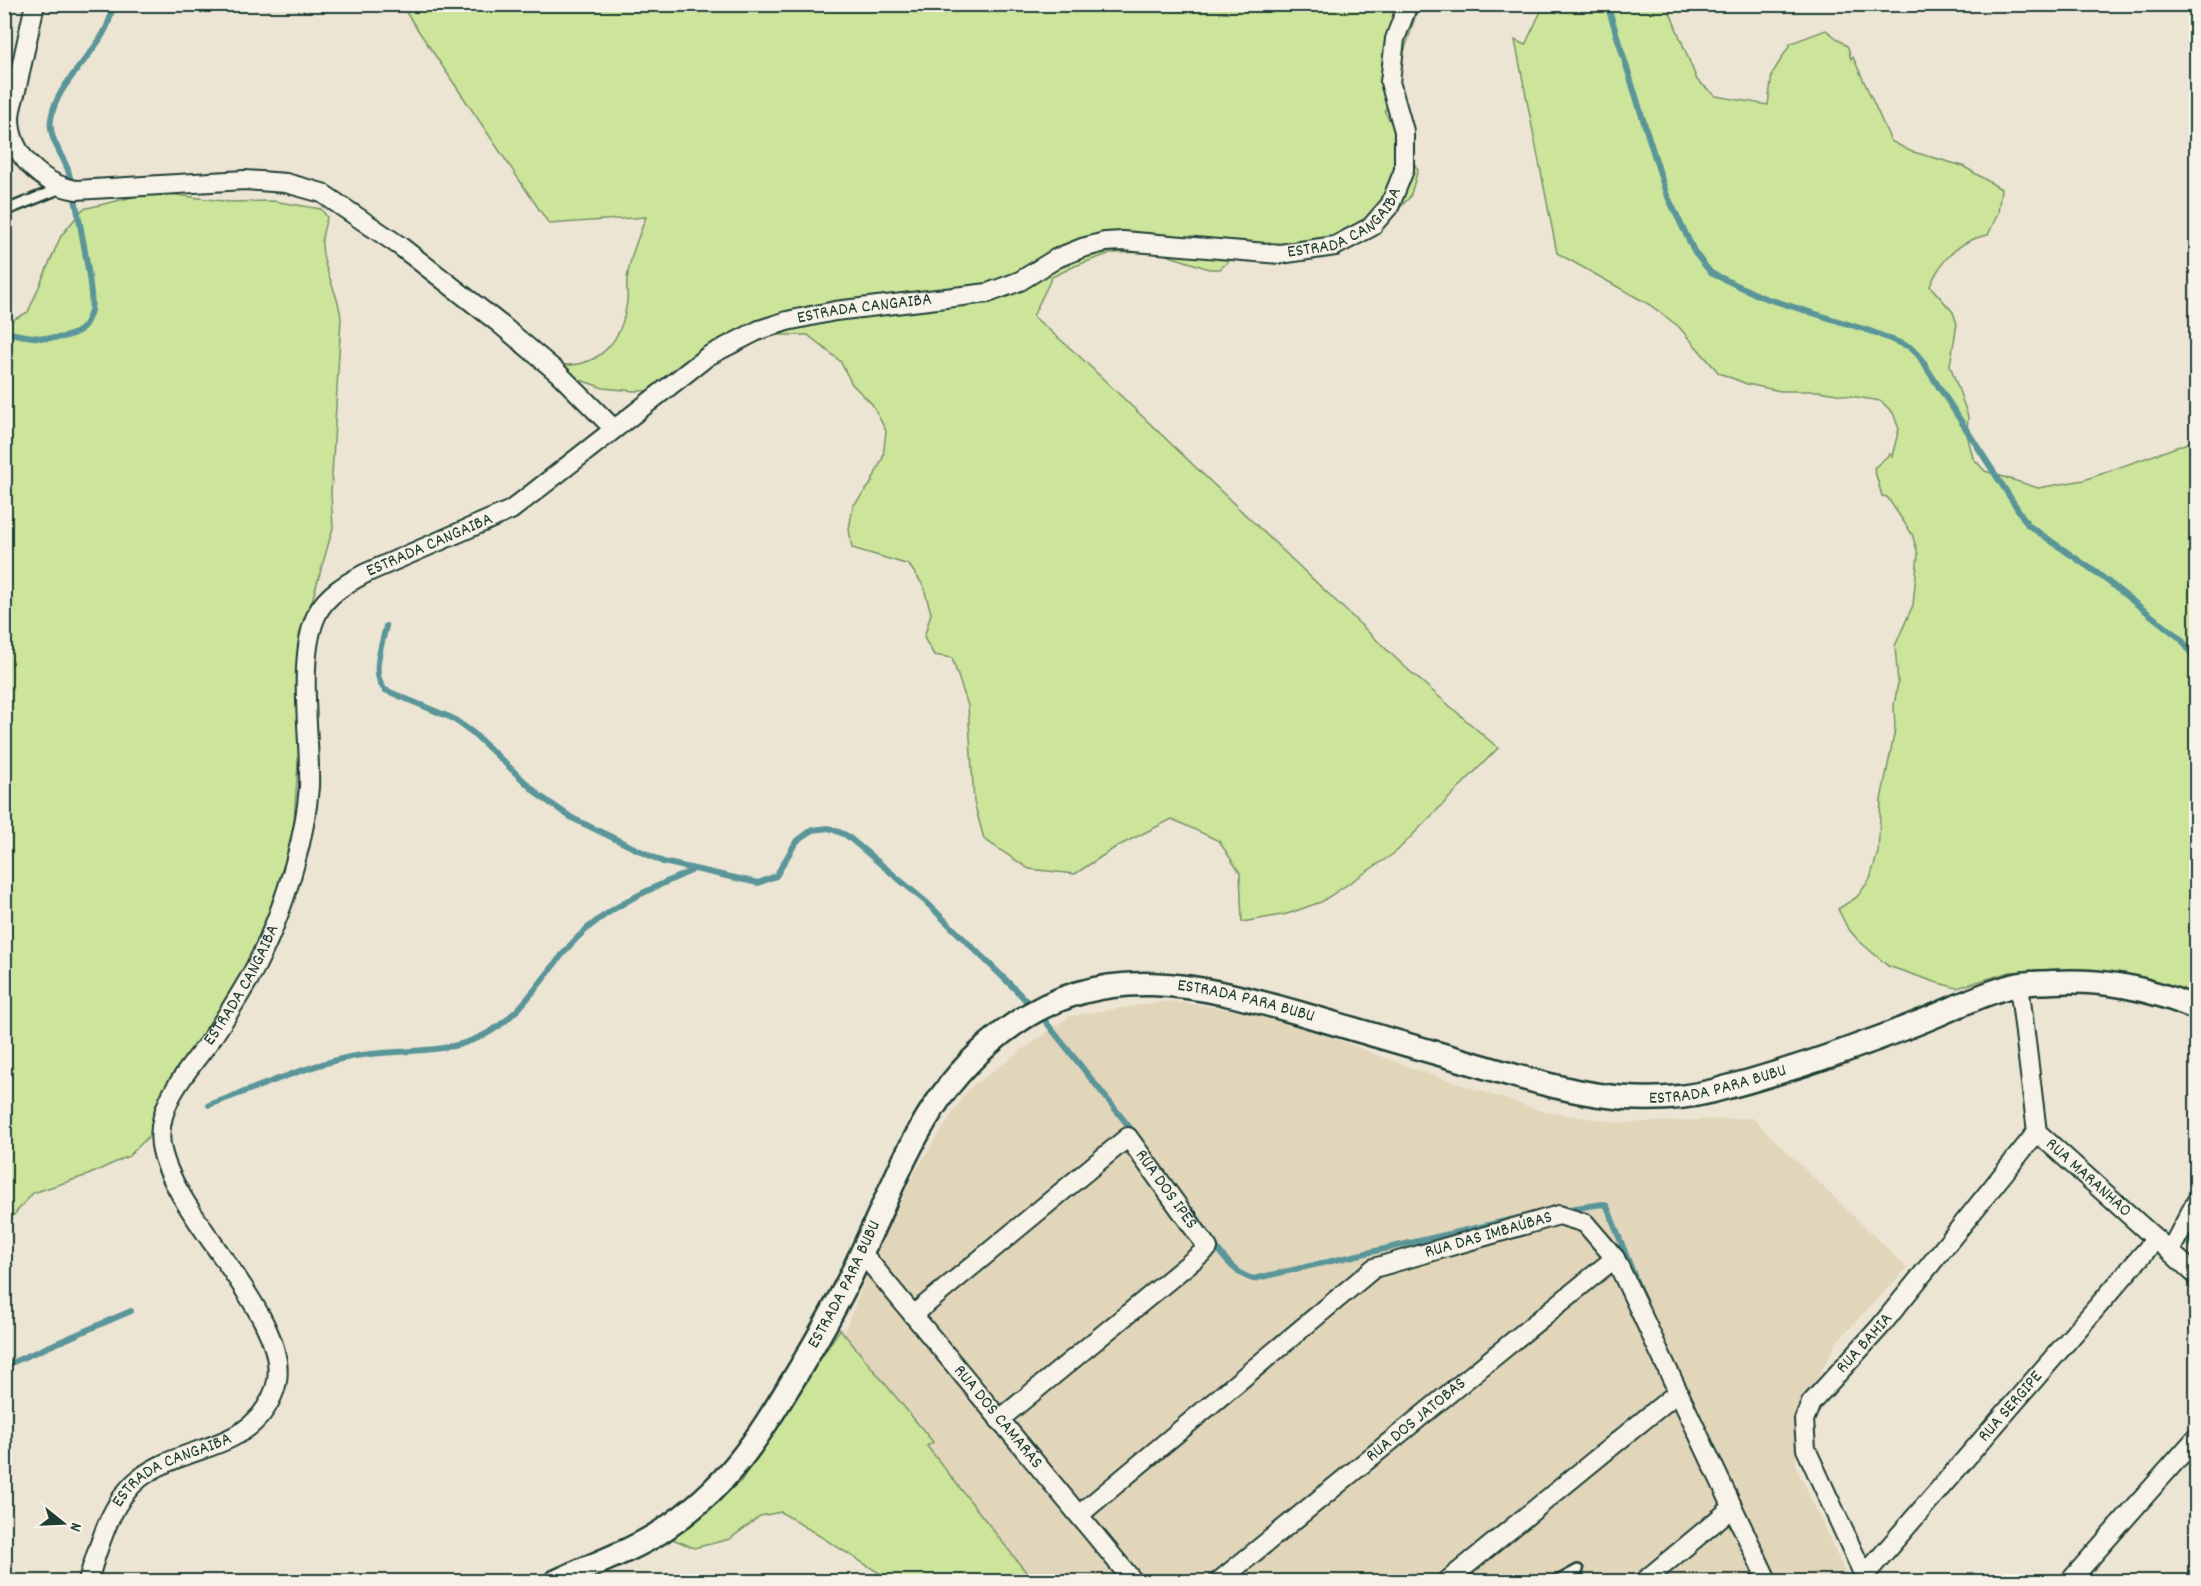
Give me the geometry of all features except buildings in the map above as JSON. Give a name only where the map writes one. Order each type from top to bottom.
[{"type":"street","points":[[34,4],[10,117],[18,149],[30,166],[47,181],[61,188],[76,190],[245,180],[286,183],[322,193],[400,246],[500,324],[556,372],[614,429]]},
{"type":"street","name":"ESTRADA CANGAIBA","points":[[91,1581],[89,1577],[103,1536],[121,1500],[139,1479],[164,1463],[201,1451],[244,1432],[267,1406],[275,1388],[278,1356],[268,1329],[198,1222],[168,1168],[161,1146],[160,1126],[165,1108],[175,1088],[249,979],[272,932],[295,865],[304,828],[309,787],[307,665],[309,637],[317,613],[328,598],[346,583],[366,573],[512,510],[708,356],[751,334],[787,321],[835,312],[988,294],[1020,281],[1057,258],[1105,242],[1123,241],[1280,254],[1317,251],[1362,235],[1371,228],[1390,205],[1404,170],[1404,131],[1390,82],[1395,39],[1408,4]]},
{"type":"street","name":"ESTRADA PARA BUBU","points":[[555,1581],[656,1535],[693,1509],[725,1479],[754,1445],[825,1327],[924,1119],[948,1084],[981,1051],[1014,1024],[1052,1001],[1108,986],[1176,984],[1258,1002],[1569,1092],[1640,1099],[1710,1092],[1816,1060],[1922,1021],[1987,993],[2019,984],[2089,980],[2123,984],[2160,993],[2196,1008]]},
{"type":"street","name":"RUA MARANHÃO","points":[[2019,984],[2037,1132],[2196,1275]]},
{"type":"street","name":"RUA BAHIA","points":[[1865,1579],[1806,1449],[1803,1420],[1811,1404],[1880,1327],[2037,1132]]},
{"type":"street","name":"RUA DOS IPÊS","points":[[913,1315],[1128,1137],[1208,1248],[999,1420]]},
{"type":"street","name":"RUA SERGIPE","points":[[1865,1579],[2163,1245],[2196,1202]]},
{"type":"street","name":"RUA DAS IMBAÚBAS","points":[[1079,1515],[1374,1268],[1559,1215],[1585,1223],[1615,1258],[1768,1581]]},
{"type":"street","name":"RUA DOS CAMARÁS","points":[[862,1253],[1134,1581]]},
{"type":"street","name":"RUA DOS JATOBÁS","points":[[1218,1581],[1615,1258]]},
{"type":"street","points":[[1446,1581],[1678,1392]]},
{"type":"street","points":[[2069,1581],[2196,1438]]},
{"type":"street","points":[[1643,1581],[1733,1507]]},
{"type":"lane","points":[[4,211],[61,188]]},
{"type":"lane","points":[[1556,1581],[1578,1570]]},
{"type":"shaded area","points":[[1168,1001],[1277,1016],[1414,1069],[1545,1112],[1623,1123],[1752,1118],[1907,1268],[1837,1341],[1797,1419],[1796,1466],[1849,1581],[1028,1581],[838,1347],[883,1236],[917,1168],[968,1089],[1070,1016]]},
{"type":"green space","points":[[401,5],[1419,5],[1385,112],[1418,170],[1410,197],[1386,222],[1349,239],[1237,254],[1220,269],[1209,269],[1158,252],[1111,253],[1052,277],[1033,316],[1077,354],[1405,667],[1498,748],[1396,852],[1321,902],[1287,914],[1242,922],[1240,873],[1219,841],[1172,819],[1116,847],[1075,874],[1029,869],[984,839],[974,802],[968,706],[952,658],[934,655],[924,638],[931,613],[923,585],[909,565],[852,548],[849,529],[853,506],[870,485],[883,457],[886,431],[872,404],[852,384],[840,361],[808,335],[768,335],[724,357],[673,390],[635,391],[603,388],[575,378],[561,365],[575,364],[598,356],[607,349],[620,329],[627,302],[630,263],[646,217],[549,224]]},
{"type":"green space","points":[[1544,5],[1667,5],[1697,80],[1716,96],[1768,105],[1772,74],[1791,43],[1826,30],[1848,47],[1851,59],[1853,57],[1891,141],[1910,151],[1963,166],[2001,189],[1998,213],[1988,235],[1960,246],[1940,268],[1930,286],[1953,312],[1957,324],[1950,365],[1968,416],[1967,434],[1973,458],[1985,471],[2038,488],[2084,480],[2196,440],[2196,1000],[2085,973],[2010,972],[1957,988],[1888,966],[1858,940],[1847,927],[1838,909],[1857,897],[1870,879],[1878,852],[1881,800],[1895,730],[1894,705],[1898,683],[1895,646],[1913,605],[1918,554],[1912,534],[1887,497],[1882,496],[1874,468],[1890,454],[1892,456],[1899,429],[1893,413],[1881,401],[1818,391],[1780,391],[1747,384],[1719,373],[1678,326],[1650,305],[1557,253],[1515,40],[1525,45]]},
{"type":"green space","points":[[154,192],[230,202],[273,201],[321,209],[327,217],[322,238],[323,255],[341,318],[331,494],[333,528],[308,615],[294,822],[288,862],[253,954],[160,1105],[149,1136],[129,1156],[88,1175],[33,1193],[5,1225],[5,324],[28,312],[61,236],[83,209]]},
{"type":"green space","points":[[840,1329],[933,1442],[927,1446],[1033,1581],[892,1581],[781,1512],[760,1516],[730,1539],[694,1548],[668,1537],[741,1481]]},
{"type":"waterway","points":[[4,332],[41,338],[69,336],[84,326],[91,310],[90,285],[79,219],[68,170],[52,133],[51,119],[55,103],[63,89],[103,34],[110,19],[112,4]]},
{"type":"waterway","points":[[1607,4],[1666,193],[1695,253],[1711,273],[1762,297],[1870,331],[1910,347],[1919,356],[2028,525],[2097,573],[2181,639],[2196,660]]},
{"type":"waterway","points":[[386,626],[378,668],[378,676],[385,690],[452,718],[472,732],[540,796],[572,818],[663,862],[758,883],[776,876],[796,842],[812,830],[829,828],[846,835],[926,902],[1042,1017],[1135,1134]]},
{"type":"waterway","points":[[209,1105],[332,1061],[366,1054],[449,1047],[480,1037],[509,1018],[522,1005],[566,950],[590,926],[631,899],[691,871]]},
{"type":"waterway","points":[[1562,1210],[1603,1204],[1607,1206],[1642,1296]]},
{"type":"waterway","points":[[1192,1210],[1226,1260],[1243,1275],[1253,1279],[1523,1217]]},
{"type":"waterway","points":[[2192,1227],[2187,1240],[2196,1249]]},
{"type":"waterway","points":[[4,1366],[131,1311]]}]
